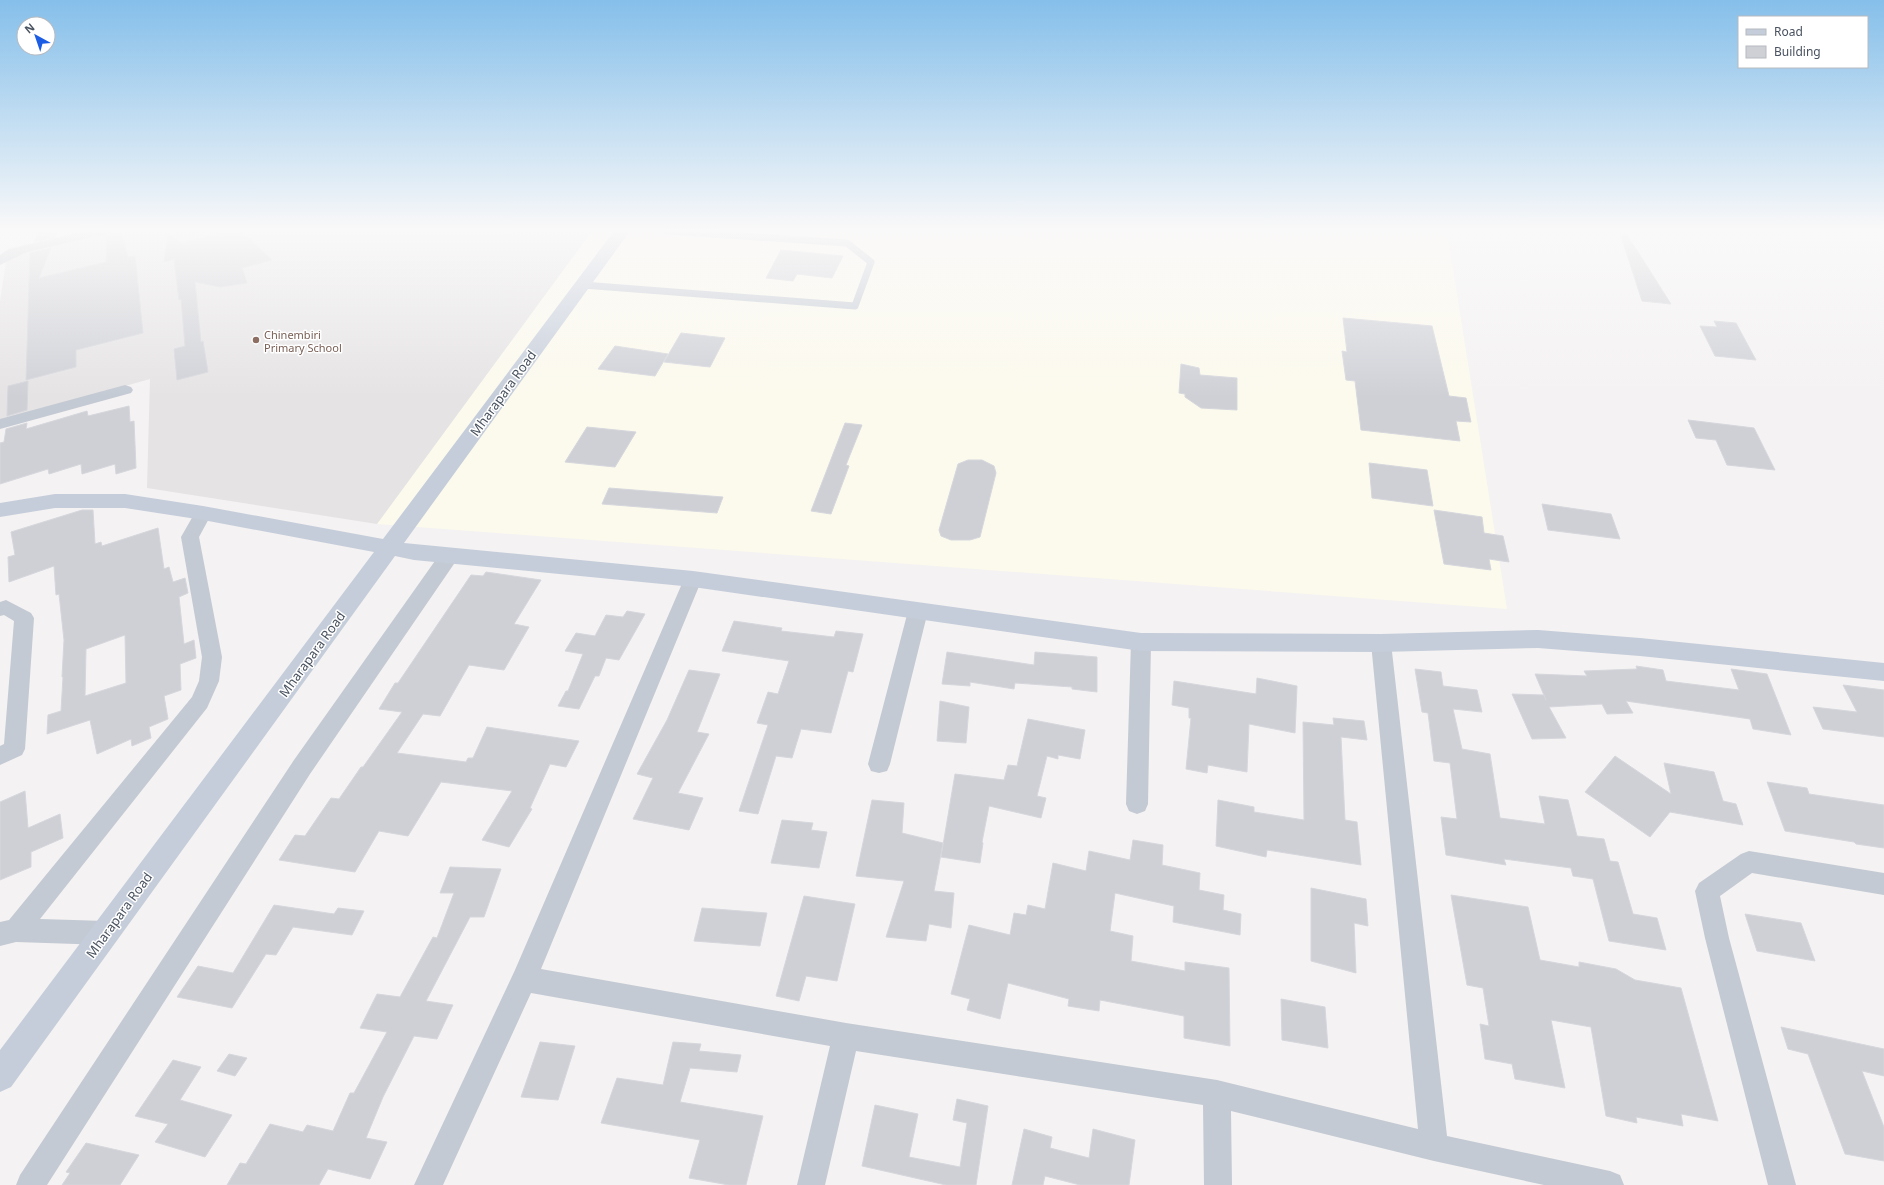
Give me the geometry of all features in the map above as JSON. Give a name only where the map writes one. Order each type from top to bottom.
[{"type":"street","name":"Mharapara Road","points":[[0,1076],[582,286]]},
{"type":"street","points":[[0,424],[125,390]]},
{"type":"street","points":[[0,510],[55,501],[125,501],[203,513],[390,548],[449,556],[693,579],[1141,642],[1381,643],[1538,639],[1640,647],[1884,672]]},
{"type":"street","points":[[8,932],[200,702],[209,681],[212,657],[190,537],[203,513]]},
{"type":"street","points":[[30,1185],[302,767],[449,556]]},
{"type":"street","points":[[428,1185],[524,979],[693,579]]},
{"type":"street","points":[[0,609],[6,607],[24,618],[14,749],[0,756]]},
{"type":"street","points":[[879,764],[918,611]]},
{"type":"street","points":[[1137,804],[1141,642]]},
{"type":"street","points":[[1381,643],[1434,1147]]},
{"type":"street","points":[[1782,1185],[1707,891],[1749,862],[1884,884]]},
{"type":"street","points":[[8,932],[106,933]]},
{"type":"street","points":[[524,979],[846,1036],[1217,1094],[1434,1147],[1610,1185]]},
{"type":"street","points":[[811,1185],[846,1036]]},
{"type":"street","points":[[1217,1094],[1218,1185]]},
{"type":"lane","points":[[600,286],[854,306],[862,286]]},
{"type":"shaded area","name":"Chinembiri Primary School","points":[[2,286],[551,286],[377,524],[147,488],[150,379],[0,421],[0,301]]},
{"type":"shaded area","points":[[551,286],[1456,286],[1507,609],[377,524]]},
{"type":"building","points":[[29,286],[138,286],[143,333],[76,350],[76,367],[26,380]]},
{"type":"building","points":[[177,286],[195,286],[201,342],[203,341],[208,372],[177,380],[174,349],[185,346],[181,299],[179,300]]},
{"type":"building","points":[[1637,286],[1660,286],[1671,304],[1642,301]]},
{"type":"building","points":[[1343,318],[1432,326],[1449,396],[1466,398],[1471,422],[1456,421],[1460,441],[1361,430],[1355,381],[1346,380],[1342,351],[1347,352]]},
{"type":"building","points":[[1714,321],[1736,323],[1756,360],[1715,356],[1700,326],[1717,327]]},
{"type":"building","points":[[681,333],[725,338],[710,367],[664,362]]},
{"type":"building","points":[[615,346],[668,354],[655,376],[598,369]]},
{"type":"building","points":[[1181,364],[1199,368],[1200,375],[1237,378],[1237,410],[1201,408],[1185,397],[1185,394],[1179,393]]},
{"type":"building","points":[[28,381],[27,410],[7,416],[8,386]]},
{"type":"building","points":[[129,406],[130,422],[134,421],[136,468],[116,474],[115,464],[82,474],[81,464],[49,474],[48,469],[0,484],[0,443],[4,442],[6,429],[27,423],[26,429],[87,411],[88,416]]},
{"type":"building","points":[[1688,420],[1754,428],[1775,470],[1727,465],[1716,440],[1696,438]]},
{"type":"building","points":[[845,423],[862,425],[846,465],[849,466],[831,514],[811,511]]},
{"type":"building","points":[[587,427],[636,432],[615,467],[565,462]]},
{"type":"building","points":[[968,460],[982,460],[994,466],[996,473],[980,537],[970,540],[951,540],[941,536],[939,530],[958,464]]},
{"type":"building","points":[[1369,463],[1427,470],[1433,506],[1372,498]]},
{"type":"building","points":[[609,488],[723,497],[717,513],[602,504]]},
{"type":"building","points":[[1542,504],[1611,514],[1620,539],[1548,530]]},
{"type":"building","points":[[82,510],[93,510],[95,544],[101,542],[102,546],[158,528],[164,569],[169,567],[173,582],[185,578],[188,593],[179,597],[184,644],[194,640],[196,658],[180,664],[181,690],[164,696],[168,719],[149,727],[151,738],[132,746],[131,739],[97,754],[90,720],[47,734],[48,715],[61,711],[64,640],[59,594],[56,595],[54,566],[9,582],[8,557],[15,555],[11,532]],"holes":[[[125,635],[126,683],[85,696],[86,649]]]},
{"type":"building","points":[[1434,510],[1482,517],[1484,533],[1503,536],[1509,562],[1489,559],[1491,570],[1444,564]]},
{"type":"building","points":[[486,572],[541,580],[514,624],[529,627],[504,670],[469,665],[440,716],[423,714],[397,753],[466,762],[468,758],[473,758],[487,727],[579,741],[566,767],[550,764],[530,808],[532,809],[509,847],[482,840],[512,791],[441,782],[408,836],[379,831],[355,872],[279,860],[295,835],[305,836],[331,798],[339,799],[361,767],[363,767],[402,712],[379,709],[395,683],[398,683],[471,575],[483,576]]},
{"type":"building","points":[[627,611],[645,614],[619,660],[606,658],[599,676],[595,676],[579,709],[558,706],[566,691],[568,691],[583,654],[565,651],[576,633],[595,636],[606,615],[623,617]]},
{"type":"building","points":[[734,621],[782,628],[781,631],[834,637],[836,631],[863,634],[853,672],[848,671],[831,733],[801,729],[792,758],[776,756],[758,814],[739,811],[768,725],[757,723],[768,692],[778,694],[789,661],[722,651]]},
{"type":"building","points":[[947,652],[1034,665],[1035,652],[1097,657],[1097,692],[1072,689],[1072,687],[1015,683],[1014,689],[970,682],[970,686],[942,684]]},
{"type":"building","points":[[1636,666],[1663,670],[1666,681],[1739,690],[1731,669],[1767,674],[1791,735],[1753,729],[1750,719],[1626,701],[1633,713],[1607,714],[1602,704],[1549,707],[1566,738],[1532,739],[1512,694],[1544,695],[1535,674],[1587,676],[1584,671],[1637,669]]},
{"type":"building","points":[[1415,669],[1441,672],[1443,686],[1477,690],[1482,712],[1453,709],[1462,749],[1490,754],[1500,818],[1545,824],[1539,796],[1568,800],[1577,836],[1604,839],[1610,861],[1618,862],[1633,914],[1657,918],[1666,950],[1609,941],[1593,879],[1573,876],[1571,868],[1504,859],[1506,865],[1446,855],[1441,817],[1457,819],[1450,763],[1434,761],[1428,713],[1422,712]]},
{"type":"building","points":[[689,670],[720,674],[697,732],[709,734],[678,793],[703,798],[689,830],[633,819],[653,778],[637,774],[667,720]]},
{"type":"building","points":[[1257,678],[1297,686],[1295,733],[1249,724],[1247,772],[1208,765],[1207,773],[1186,769],[1191,718],[1189,718],[1189,708],[1172,705],[1174,681],[1256,694]]},
{"type":"building","points":[[1843,685],[1884,690],[1884,737],[1823,729],[1813,707],[1857,712]]},
{"type":"building","points":[[940,701],[969,707],[966,743],[937,741]]},
{"type":"building","points":[[1333,718],[1364,721],[1367,740],[1341,737],[1345,820],[1357,822],[1361,865],[1267,850],[1266,857],[1216,846],[1218,800],[1254,807],[1254,812],[1304,820],[1303,722],[1334,725]]},
{"type":"building","points":[[1028,719],[1085,730],[1080,759],[1058,755],[1058,759],[1047,756],[1037,796],[1046,798],[1041,818],[989,806],[982,842],[980,863],[941,857],[955,774],[1004,780],[1008,765],[1017,766]]},
{"type":"building","points":[[1615,756],[1671,794],[1664,763],[1714,772],[1723,801],[1736,804],[1743,825],[1670,812],[1650,837],[1585,792]]},
{"type":"building","points":[[1767,782],[1807,788],[1809,794],[1884,805],[1884,848],[1785,831]]},
{"type":"building","points":[[25,791],[28,828],[60,814],[63,838],[31,852],[31,867],[0,880],[0,802]]},
{"type":"building","points":[[872,800],[904,803],[902,833],[943,843],[934,891],[954,893],[951,928],[929,924],[926,941],[886,937],[904,881],[856,876]]},
{"type":"building","points":[[782,820],[813,823],[811,830],[827,832],[819,868],[771,863]]},
{"type":"building","points":[[1133,840],[1163,845],[1162,865],[1200,873],[1199,890],[1224,895],[1223,910],[1241,914],[1240,935],[1173,922],[1174,906],[1115,893],[1110,931],[1133,936],[1131,961],[1185,971],[1185,962],[1229,968],[1230,1046],[1184,1038],[1184,1016],[1100,1000],[1099,1011],[1068,1006],[1069,999],[1008,983],[1000,1019],[967,1010],[970,999],[951,994],[969,925],[1010,935],[1014,913],[1026,915],[1028,905],[1045,909],[1053,863],[1086,871],[1089,851],[1130,860]]},
{"type":"building","points":[[450,867],[501,869],[484,917],[470,917],[426,1001],[453,1005],[437,1039],[414,1036],[383,1097],[366,1138],[387,1142],[370,1179],[328,1169],[319,1185],[227,1185],[240,1163],[246,1164],[270,1124],[303,1132],[307,1125],[333,1131],[350,1093],[354,1093],[387,1032],[360,1028],[377,994],[400,997],[433,937],[437,938],[454,893],[440,893]]},
{"type":"building","points":[[1311,888],[1366,899],[1368,926],[1354,923],[1356,973],[1311,961]]},
{"type":"building","points":[[1451,895],[1528,907],[1540,960],[1579,967],[1579,962],[1616,969],[1635,980],[1681,988],[1718,1121],[1681,1114],[1683,1126],[1636,1117],[1637,1123],[1606,1116],[1591,1027],[1551,1020],[1565,1088],[1515,1079],[1512,1064],[1485,1059],[1480,1024],[1489,1026],[1483,988],[1467,985]]},
{"type":"building","points":[[804,896],[855,904],[837,981],[806,976],[799,1001],[776,996]]},
{"type":"building","points":[[274,905],[334,914],[338,908],[364,911],[352,935],[293,927],[276,955],[266,954],[232,1008],[177,997],[198,966],[233,973]]},
{"type":"building","points":[[702,908],[767,913],[760,946],[694,941]]},
{"type":"building","points":[[1745,914],[1801,923],[1815,961],[1757,951]]},
{"type":"building","points":[[1281,999],[1325,1007],[1328,1048],[1282,1040]]},
{"type":"building","points":[[1781,1027],[1884,1049],[1884,1076],[1862,1071],[1884,1127],[1884,1161],[1845,1154],[1808,1054],[1788,1049]]},
{"type":"building","points":[[540,1042],[575,1046],[558,1100],[521,1097]]},
{"type":"building","points":[[673,1042],[701,1044],[699,1051],[741,1055],[737,1072],[690,1068],[680,1102],[763,1116],[746,1185],[729,1185],[689,1178],[700,1140],[601,1123],[617,1078],[663,1085]]},
{"type":"building","points":[[229,1054],[247,1058],[235,1076],[217,1071]]},
{"type":"building","points":[[173,1060],[201,1067],[180,1100],[232,1115],[205,1157],[155,1142],[168,1124],[135,1116]]},
{"type":"building","points":[[957,1099],[988,1106],[976,1185],[946,1185],[862,1166],[875,1105],[918,1114],[909,1157],[960,1167],[967,1123],[953,1120]]},
{"type":"building","points":[[1024,1129],[1052,1137],[1050,1148],[1089,1158],[1093,1129],[1135,1140],[1129,1185],[1080,1185],[1045,1176],[1043,1185],[1012,1185]]},
{"type":"building","points":[[86,1143],[139,1155],[120,1185],[62,1185],[70,1173],[66,1172]]},
{"type":"place","name":"Chinembiri Primary School","points":[[256,340]]}]
